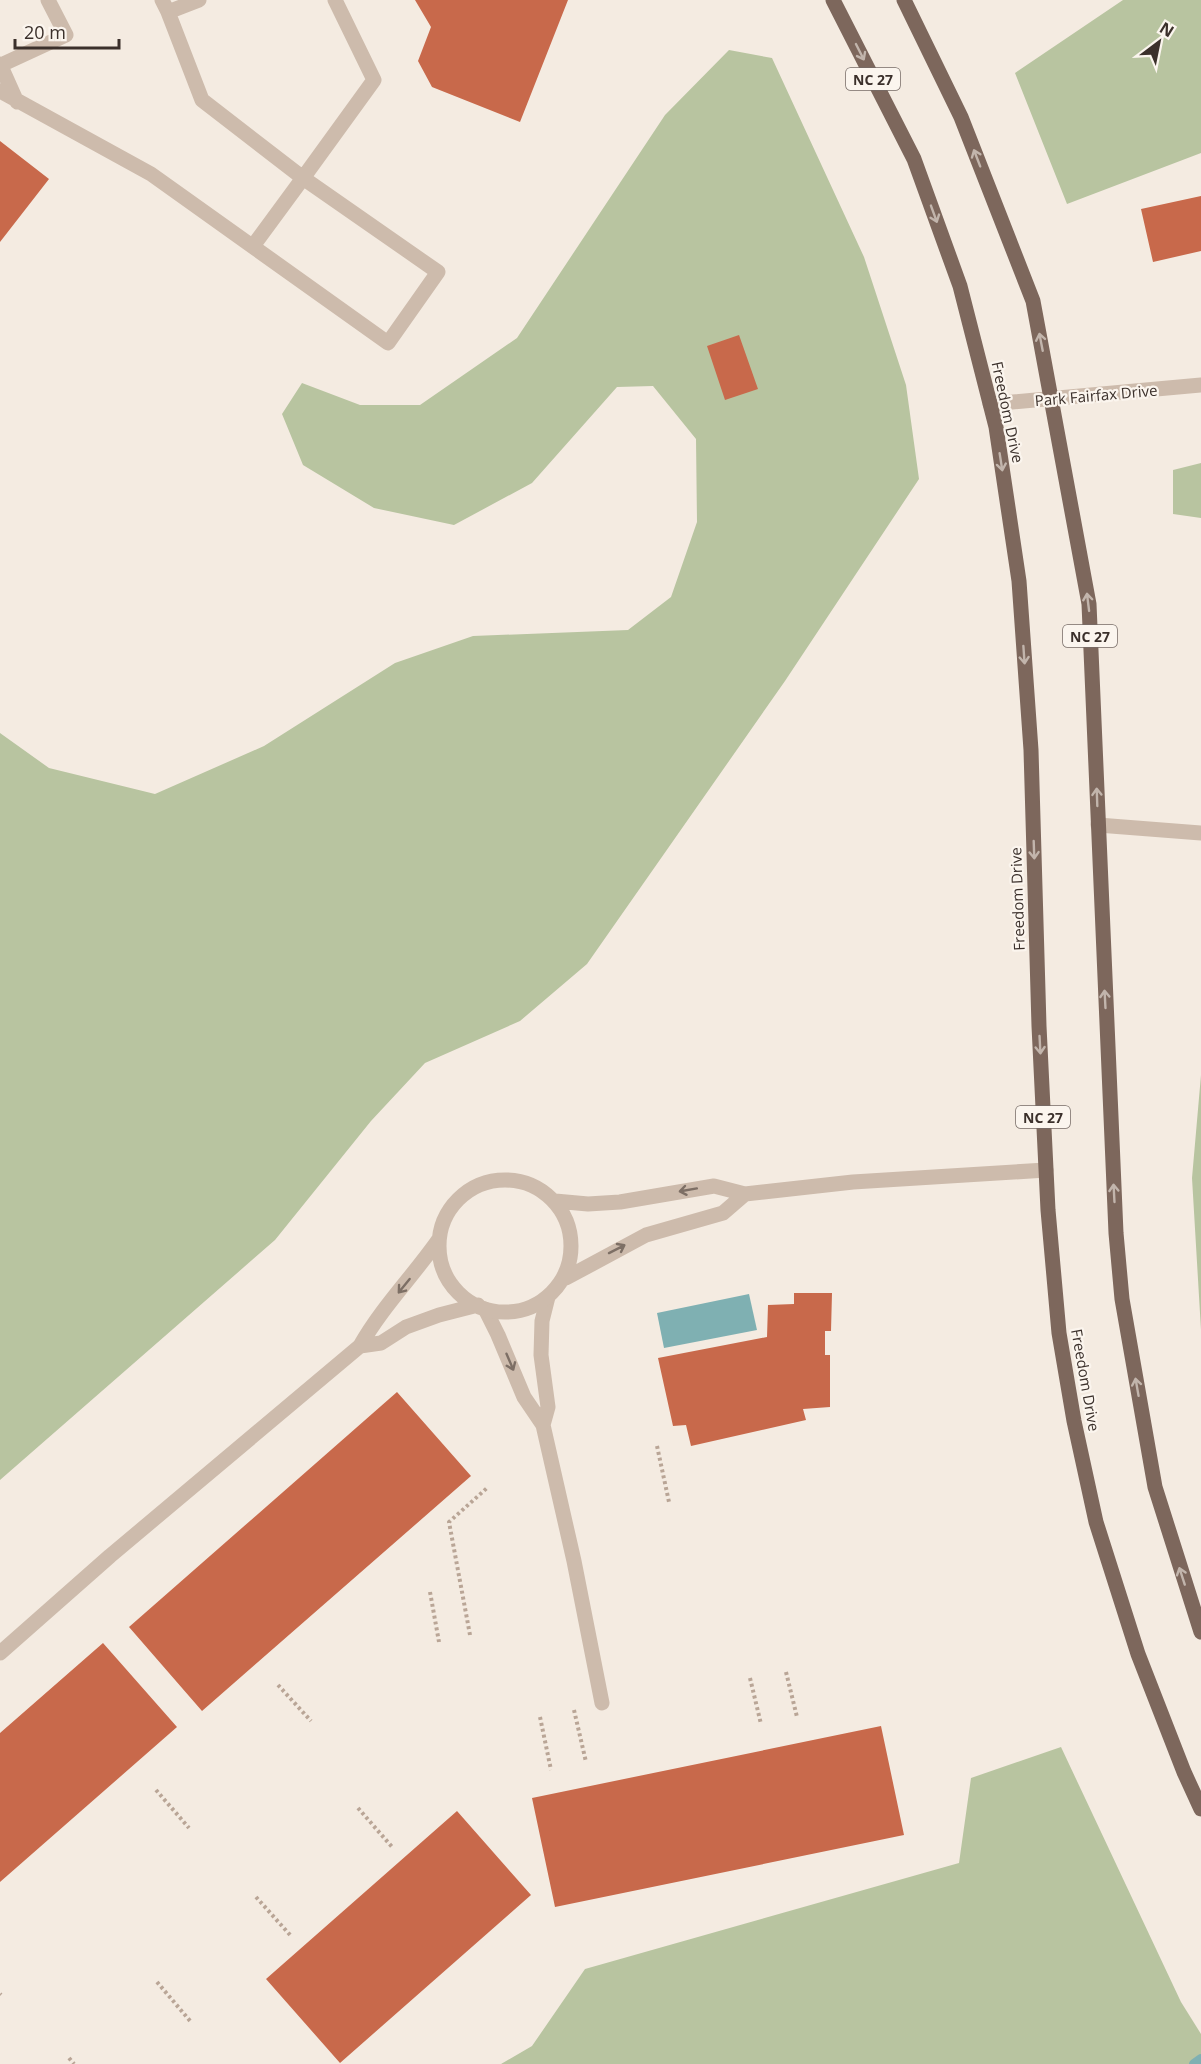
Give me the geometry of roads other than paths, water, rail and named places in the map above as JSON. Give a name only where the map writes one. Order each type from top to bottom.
[{"type":"main road","name":"Freedom Drive","points":[[833,0],[914,159],[960,286],[996,427],[1019,581],[1031,750],[1038,1014],[1046,1170],[1059,1333],[1074,1421],[1096,1522],[1138,1654],[1184,1772],[1201,1809]]},
{"type":"main road","name":"NC 27","points":[[904,0],[961,117],[1034,301],[1052,399],[1089,604],[1116,1233],[1122,1299],[1155,1488],[1201,1632]]},
{"type":"street","points":[[17,102],[0,65],[66,35],[48,0]]},
{"type":"street","points":[[0,92],[151,174],[388,343],[438,272],[303,178],[202,100],[165,6],[199,0]]},
{"type":"street","points":[[253,246],[374,80],[335,0]]},
{"type":"street","name":"Park Fairfax Drive","points":[[990,404],[1201,385]]},
{"type":"street","points":[[1098,825],[1201,833]]},
{"type":"street","points":[[555,1201],[588,1204],[620,1202],[714,1186],[745,1194],[853,1182],[1046,1170]]},
{"type":"street","points":[[566,1278],[572,1240],[567,1219],[555,1201],[538,1188],[518,1180],[497,1180],[476,1185],[458,1198],[445,1217],[439,1239],[440,1261],[449,1282],[465,1299],[481,1307],[507,1312],[529,1308],[548,1297],[566,1278],[646,1235],[723,1213],[745,1194]]},
{"type":"street","points":[[0,1653],[360,1346],[373,1323],[439,1239]]},
{"type":"street","points":[[543,1425],[548,1407],[541,1355],[542,1321],[548,1297]]},
{"type":"street","points":[[360,1346],[381,1343],[406,1327],[439,1314],[481,1307]]},
{"type":"street","points":[[481,1307],[502,1344],[524,1398],[543,1425],[582,1600],[602,1703]]},
{"type":"water","points":[[749,1294],[757,1330],[664,1348],[657,1313]]},
{"type":"waterway","points":[[1194,2064],[1201,2059]]}]
